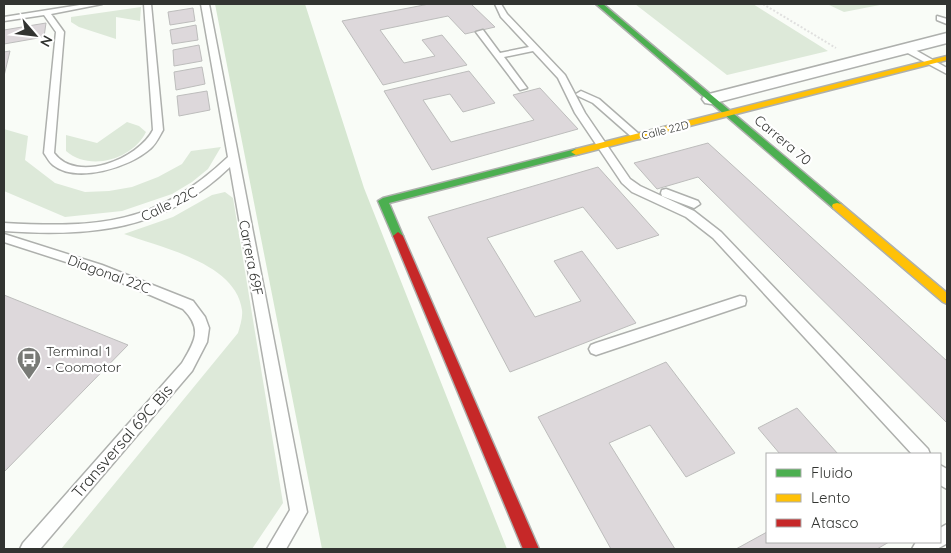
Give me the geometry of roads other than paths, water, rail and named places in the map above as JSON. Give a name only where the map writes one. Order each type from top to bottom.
[{"type":"street","name":"Carrera 70","points":[[599,4],[947,299]]},
{"type":"street","points":[[711,99],[947,38]]},
{"type":"street","name":"Calle 22D","points":[[531,549],[383,200],[947,58]]},
{"type":"lane","points":[[4,19],[98,4]]},
{"type":"lane","points":[[46,12],[60,32],[49,153],[52,162],[62,168],[94,170],[129,159],[144,150],[153,140],[158,130],[147,4]]},
{"type":"lane","name":"Carrera 69F","points":[[205,4],[232,159],[299,512],[276,549]]},
{"type":"lane","points":[[498,4],[504,15],[562,77],[580,113],[626,180],[636,189],[690,214],[717,235],[921,453]]},
{"type":"lane","points":[[480,32],[523,88]]},
{"type":"lane","points":[[498,56],[536,48]]},
{"type":"lane","points":[[907,48],[947,71]]},
{"type":"lane","points":[[581,94],[596,101],[637,137]]},
{"type":"lane","name":"Calle 22C","points":[[4,227],[43,230],[102,228],[143,219],[188,198],[214,180],[232,159]]},
{"type":"lane","points":[[626,180],[650,186],[694,204]]},
{"type":"lane","name":"Diagonal 22C","points":[[4,238],[98,268],[188,304],[199,315],[204,326]]},
{"type":"lane","points":[[596,349],[740,300]]},
{"type":"lane","name":"Transversal 69C Bis","points":[[28,549],[187,367],[200,345],[204,326]]},
{"type":"place","name":"Terminal 1 - Coomotor","points":[[29,380]]}]
